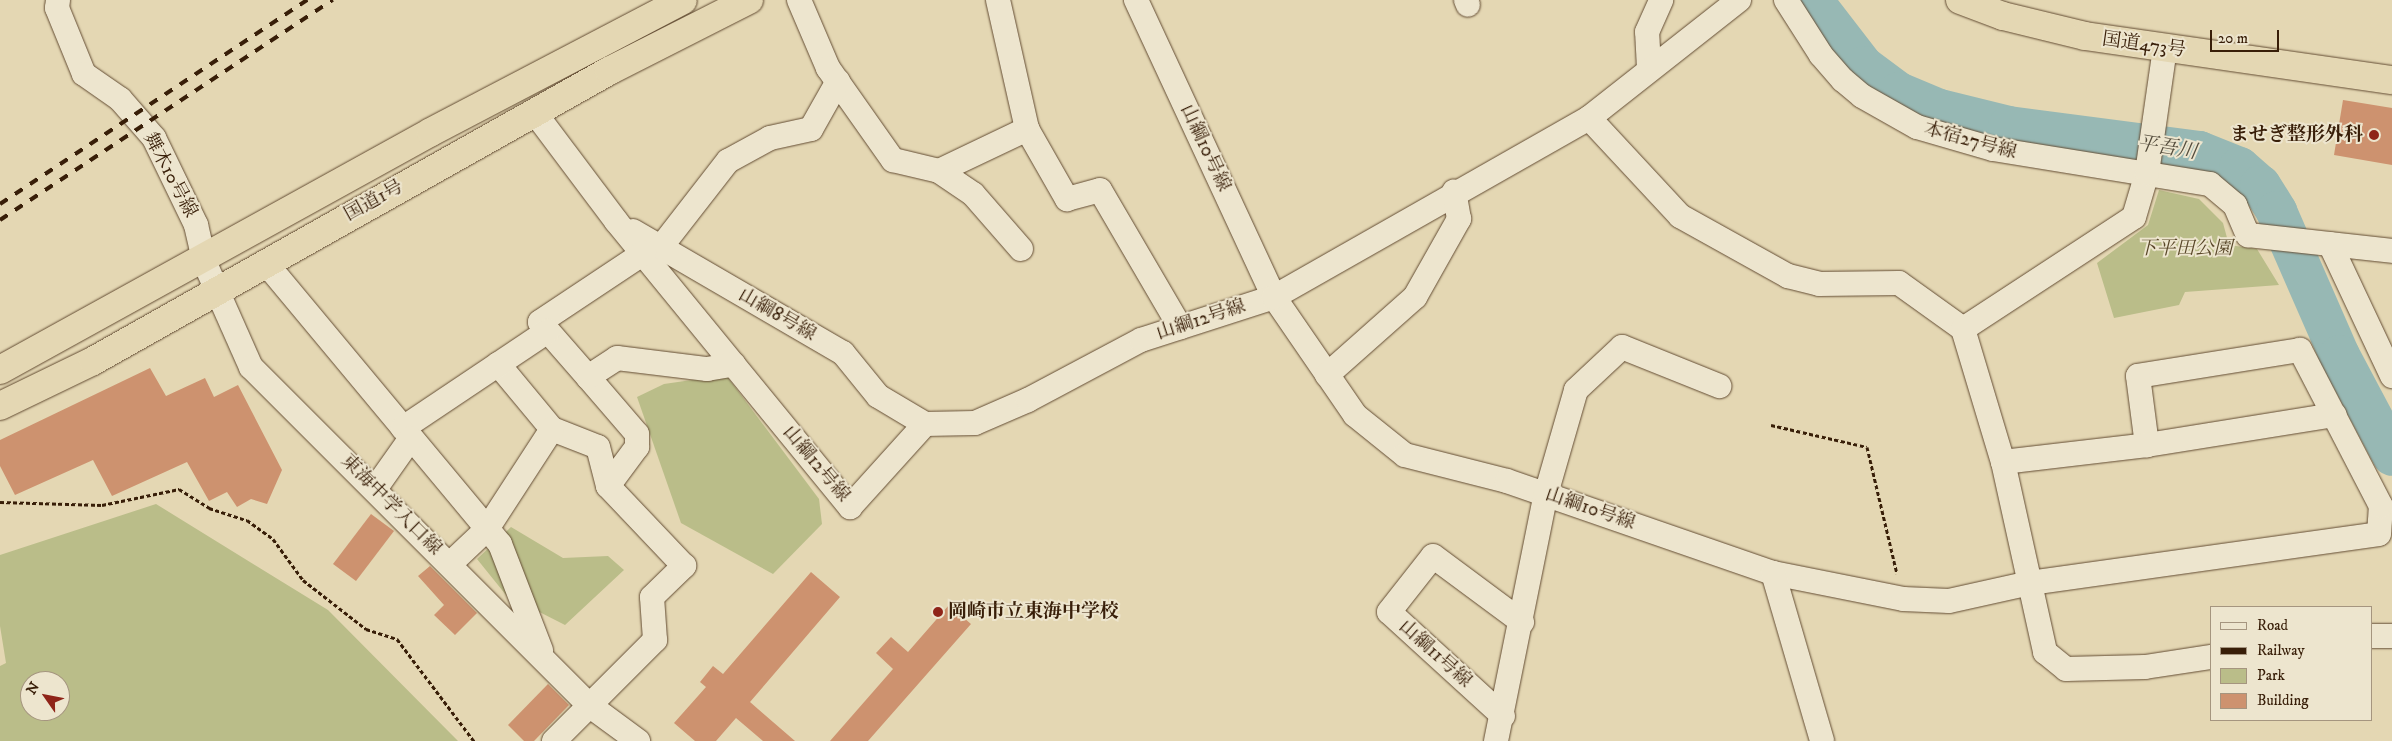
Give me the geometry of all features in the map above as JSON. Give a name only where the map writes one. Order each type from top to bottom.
[{"type":"highway","name":"国道1号","points":[[0,370],[204,261],[431,132],[683,0]]},
{"type":"highway","name":"国道1号","points":[[0,406],[93,361],[265,262],[535,113],[749,0]]},
{"type":"highway","name":"国道473号","points":[[1960,0],[2040,26],[2165,48],[2392,80]]},
{"type":"street","name":"舞木10号線","points":[[58,0],[57,8],[84,74],[120,99],[154,138],[196,225],[204,261],[216,290]]},
{"type":"street","points":[[799,0],[838,81],[893,160],[939,171],[973,194],[1021,249]]},
{"type":"street","points":[[998,0],[1027,129],[1067,199],[1100,190],[1180,327]]},
{"type":"street","name":"山綱10号線","points":[[1136,0],[1274,297],[1355,415],[1405,455],[1546,494],[1773,572],[1903,599],[1949,601],[2030,583],[2379,534],[2382,506],[2335,415]]},
{"type":"street","points":[[1649,68],[1647,32],[1661,0]]},
{"type":"street","name":"山綱12号線","points":[[535,113],[616,221],[653,250],[734,364],[850,507],[925,424],[975,423],[1028,400],[1141,340],[1274,297],[1454,191],[1589,118],[1649,68],[1739,0]]},
{"type":"street","name":"本宿27号線","points":[[1786,0],[1821,55],[1843,80],[1862,96],[1917,127],[1993,150],[2210,184],[2235,204],[2248,235],[2322,243]]},
{"type":"street","points":[[1963,329],[2134,217],[2147,174],[2157,92],[2165,48]]},
{"type":"street","points":[[608,486],[637,446],[637,434],[540,322],[653,250],[711,184],[728,161],[770,138],[811,129],[838,81]]},
{"type":"street","points":[[1589,118],[1680,216],[1788,276],[1819,284],[1899,283],[1963,329],[2003,462],[2045,652],[2066,670],[2145,667],[2210,657]]},
{"type":"street","points":[[939,171],[1027,129]]},
{"type":"street","points":[[1327,375],[1415,296],[1459,218],[1454,191]]},
{"type":"street","points":[[2322,243],[2392,251]]},
{"type":"street","points":[[2322,243],[2392,376]]},
{"type":"street","name":"山綱8号線","points":[[653,250],[843,353],[878,396],[925,424]]},
{"type":"street","points":[[265,262],[500,544],[544,659]]},
{"type":"street","name":"東海中学入口線","points":[[216,290],[251,367],[450,563],[589,705],[638,741]]},
{"type":"street","points":[[375,489],[407,433],[498,364],[548,331]]},
{"type":"street","points":[[1496,741],[1503,716],[1546,494],[1576,390],[1622,347],[1719,386]]},
{"type":"street","points":[[2003,462],[2147,445],[2335,415],[2300,350],[2138,376],[2147,445]]},
{"type":"street","points":[[588,377],[617,358],[707,369],[734,364]]},
{"type":"street","points":[[498,364],[552,429],[598,447],[608,486],[684,566],[652,597],[655,640],[554,741]]},
{"type":"street","points":[[450,563],[487,529],[552,429]]},
{"type":"street","name":"山綱11号線","points":[[1503,716],[1389,612],[1433,556],[1522,622]]},
{"type":"street","points":[[1773,572],[1822,741]]},
{"type":"street","points":[[2372,636],[2392,636]]},
{"type":"path","points":[[1771,425],[1867,447],[1903,599]]},
{"type":"path","points":[[0,502],[102,505],[179,489],[209,508],[247,520],[273,539],[303,580],[366,629],[398,639],[474,741]]},
{"type":"green space","name":"下平田公園","points":[[2159,190],[2199,199],[2223,223],[2229,245],[2257,249],[2279,285],[2185,292],[2179,305],[2114,318],[2097,263],[2148,225]]},
{"type":"green space","points":[[726,375],[819,499],[822,524],[773,574],[681,523],[637,397],[664,384]]},
{"type":"green space","points":[[156,504],[328,610],[458,741],[0,741],[0,666],[6,663],[0,626],[0,555]]},
{"type":"green space","points":[[511,527],[563,558],[608,556],[624,570],[565,625],[506,595],[477,559]]},
{"type":"building","points":[[2343,100],[2392,108],[2392,165],[2334,155]]},
{"type":"building","points":[[150,368],[166,396],[205,378],[214,397],[238,385],[282,470],[267,504],[251,499],[237,507],[227,492],[209,501],[187,462],[112,496],[93,460],[15,495],[0,466],[0,440]]},
{"type":"building","points":[[371,514],[394,531],[356,581],[333,564]]},
{"type":"building","points":[[430,566],[477,613],[455,635],[434,615],[444,605],[418,576]]},
{"type":"building","points":[[811,572],[840,597],[750,702],[795,741],[763,741],[736,718],[716,741],[695,741],[674,723],[706,687],[700,682],[713,666],[723,674]]},
{"type":"building","points":[[949,605],[971,624],[868,741],[830,741],[893,669],[876,653],[891,637],[908,652]]},
{"type":"building","points":[[548,684],[569,705],[534,741],[524,741],[508,725]]},
{"type":"waterway","name":"平吾川","points":[[1812,0],[1863,66],[1898,92],[1939,109],[2008,126],[2199,151],[2239,167],[2260,185],[2276,211],[2339,355],[2392,455]]},
{"type":"railway","points":[[0,204],[307,0]]},
{"type":"railway","points":[[0,220],[333,0]]},
{"type":"place","name":"ませぎ整形外科","points":[[2374,135]]},
{"type":"place","name":"岡崎市立東海中学校","points":[[938,612]]}]
